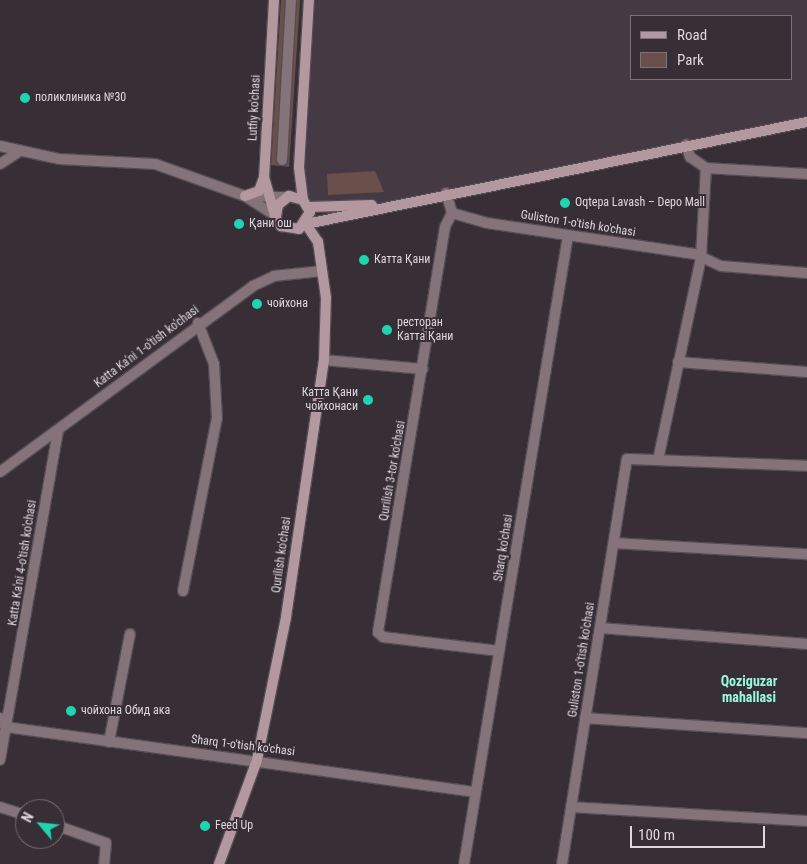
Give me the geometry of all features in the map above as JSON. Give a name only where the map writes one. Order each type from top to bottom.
[{"type":"main road","name":"Lutfiy ko'chasi","points":[[274,0],[264,177],[276,216]]},
{"type":"main road","points":[[306,224],[306,203],[299,167],[308,0]]},
{"type":"main road","points":[[396,203],[306,203],[286,197],[278,204],[276,216],[289,230],[306,224],[325,222],[396,203],[807,122]]},
{"type":"main road","points":[[245,196],[260,189],[264,177]]},
{"type":"main road","name":"Qurilish ko'chasi","points":[[318,242],[325,222]]},
{"type":"main road","name":"Qurilish ko'chasi","points":[[219,864],[257,760],[286,617],[324,360],[327,316],[322,271],[318,242],[306,224]]},
{"type":"street","points":[[282,160],[291,0]]},
{"type":"street","points":[[686,145],[690,157],[706,168],[807,174]]},
{"type":"street","points":[[0,146],[59,159],[142,161],[245,196],[276,216]]},
{"type":"street","points":[[0,164],[20,151]]},
{"type":"street","points":[[706,168],[701,257],[658,460],[807,466]]},
{"type":"street","points":[[446,193],[452,213]]},
{"type":"street","points":[[245,196],[286,197]]},
{"type":"street","name":"Guliston 1-o'tish ko'chasi","points":[[452,213],[568,236],[701,257],[721,266],[807,273]]},
{"type":"street","name":"Qurilish 3-tor ko'chasi","points":[[452,213],[445,227],[378,635],[499,650]]},
{"type":"street","name":"Sharq ko'chasi","points":[[464,864],[568,236]]},
{"type":"street","name":"Katta Ka'ni 1-o'tish ko'chasi","points":[[0,472],[198,323],[268,278],[322,271]]},
{"type":"street","points":[[183,591],[217,418],[214,364],[198,323]]},
{"type":"street","points":[[324,360],[423,369]]},
{"type":"street","points":[[678,362],[807,372]]},
{"type":"street","name":"Katta Ka'ni 4-o'tish ko'chasi","points":[[0,760],[3,723],[58,430]]},
{"type":"street","name":"Guliston 1-o'tish ko'chasi","points":[[562,864],[627,459],[658,460]]},
{"type":"street","points":[[614,543],[807,554]]},
{"type":"street","points":[[600,628],[807,644]]},
{"type":"street","points":[[109,742],[130,634]]},
{"type":"street","points":[[585,718],[807,732]]},
{"type":"street","name":"Sharq 1-o'tish ko'chasi","points":[[3,723],[109,742],[257,760],[476,792]]},
{"type":"street","points":[[0,807],[15,812]]},
{"type":"street","points":[[571,807],[807,821]]},
{"type":"street","points":[[65,829],[106,843],[104,864]]},
{"type":"shaded area","points":[[309,0],[807,0],[807,122],[396,203],[309,207],[299,173]]},
{"type":"green space","points":[[281,0],[300,0],[289,167],[271,165]]},
{"type":"green space","points":[[375,171],[384,192],[328,195],[327,174]]},
{"type":"place","name":"поликлиника №30","points":[[25,98]]},
{"type":"place","name":"Oqtepa Lavash – Depo Mall","points":[[565,203]]},
{"type":"place","name":"Қани ош","points":[[239,224]]},
{"type":"place","name":"Катта Қани","points":[[364,260]]},
{"type":"place","name":"чойхона","points":[[257,304]]},
{"type":"place","name":"ресторан Катта Қани","points":[[387,330]]},
{"type":"place","name":"Катта Қани чойхонаси","points":[[368,400]]},
{"type":"place","name":"чойхона Обид ака","points":[[71,711]]},
{"type":"place","name":"Feed Up","points":[[205,826]]},
{"type":"district","name":"Qoziguzar mahallasi","points":[[749,690]]}]
